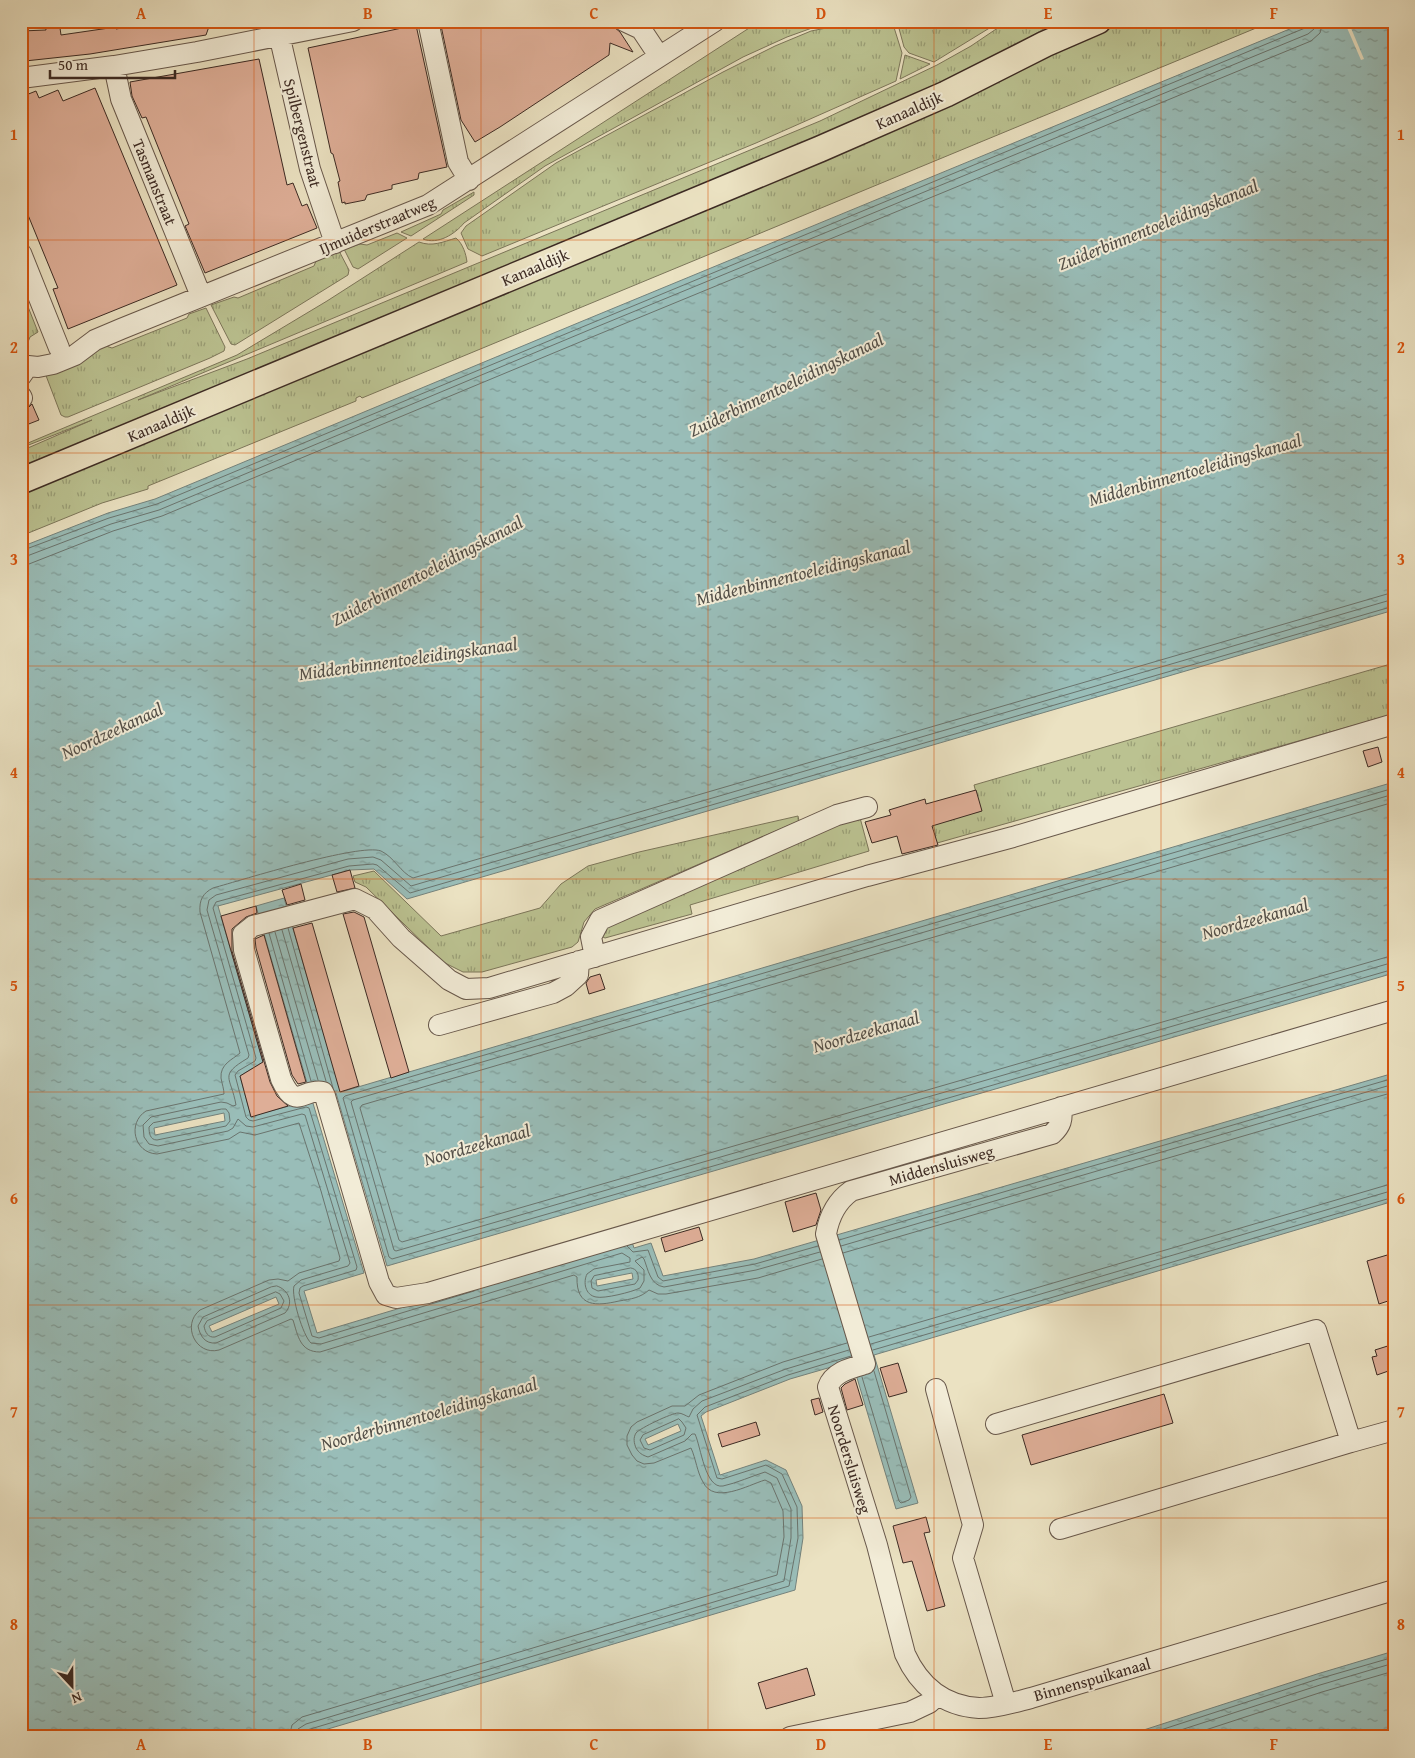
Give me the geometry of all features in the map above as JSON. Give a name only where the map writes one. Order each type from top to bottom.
[{"type":"main road","name":"Kanaaldijk","points":[[1045,44],[1074,21]]},
{"type":"main road","name":"Kanaaldijk","points":[[21,481],[820,149],[946,94],[1045,44],[1098,21]]},
{"type":"street","points":[[21,78],[114,66],[278,28],[353,21]]},
{"type":"street","points":[[428,21],[458,162],[469,180]]},
{"type":"street","points":[[624,21],[641,29],[660,56]]},
{"type":"street","name":"IJmuiderstraatweg","points":[[23,370],[53,364],[75,355],[95,340],[428,205],[715,21]]},
{"type":"street","name":"Spilbergenstraat","points":[[278,28],[310,169],[335,243]]},
{"type":"street","name":"Tasmanstraat","points":[[114,66],[121,99],[201,296]]},
{"type":"street","points":[[21,253],[59,348]]},
{"type":"street","name":"IJmuiderstraatweg","points":[[23,370],[35,359],[59,348],[79,342],[95,340]]},
{"type":"street","points":[[1394,724],[1014,837],[858,878],[489,988],[466,989],[448,980],[402,938],[375,909],[355,899],[253,926],[243,934],[244,950],[281,1078],[290,1094],[298,1098],[323,1092],[379,1282],[386,1295],[396,1298],[428,1293],[1394,1010]]},
{"type":"street","points":[[439,1025],[552,993],[566,986],[578,975],[587,959],[591,937],[600,920],[838,816],[867,807]]},
{"type":"street","name":"Middensluisweg","points":[[826,1234],[829,1220],[842,1198],[850,1191],[1052,1134],[1061,1122],[1061,1107]]},
{"type":"street","name":"Noordersluisweg","points":[[826,1234],[865,1364],[835,1376],[830,1381],[828,1387],[877,1545],[905,1654],[918,1677],[938,1695]]},
{"type":"street","points":[[996,1424],[1316,1330],[1351,1442]]},
{"type":"street","points":[[936,1389],[973,1524],[963,1558],[1006,1704]]},
{"type":"street","points":[[1060,1529],[1394,1430]]},
{"type":"street","name":"Binnenspuikanaal","points":[[938,1695],[957,1704],[978,1708],[1006,1704],[1394,1590]]},
{"type":"street","points":[[790,1737],[910,1712],[929,1704],[938,1695]]},
{"type":"green space","points":[[760,21],[811,21],[814,25],[812,28],[743,57],[545,166],[446,237],[434,241],[423,239]]},
{"type":"green space","points":[[862,21],[892,21],[902,53],[896,81],[756,143],[482,256],[468,249],[461,233],[466,226],[556,163],[723,72],[775,46],[811,31]]},
{"type":"green space","points":[[897,21],[1001,21],[934,62],[909,53],[904,47]]},
{"type":"green space","points":[[1008,21],[1057,21],[1012,48],[943,84],[21,472],[21,451],[92,420],[21,448],[21,446],[237,355],[327,301],[419,242],[433,244],[456,238],[464,249],[467,262],[138,400],[247,359],[820,121],[937,65],[971,46]]},
{"type":"green space","points":[[1113,21],[1273,21],[362,398],[360,396],[356,398],[356,401],[148,486],[148,489],[102,503],[21,536],[21,494],[965,95]]},
{"type":"green space","points":[[905,55],[930,64],[900,79]]},
{"type":"green space","points":[[474,192],[474,195],[411,236],[401,232],[441,214],[443,210]]},
{"type":"green space","points":[[397,233],[407,238],[358,269],[353,267],[344,249],[360,244],[367,245]]},
{"type":"green space","points":[[338,249],[349,270],[348,275],[235,345],[231,344],[211,305],[234,297],[238,298],[314,266],[316,261]]},
{"type":"green space","points":[[21,289],[38,332],[30,337],[28,342],[21,345]]},
{"type":"green space","points":[[206,308],[225,347],[224,351],[68,417],[61,415],[45,373],[103,345],[112,348],[187,318],[189,314]]},
{"type":"green space","points":[[1394,663],[1394,714],[930,845],[928,838],[936,836],[933,824],[981,811],[974,785]]},
{"type":"green space","points":[[859,814],[869,851],[690,905],[692,914],[605,938],[599,935],[608,919]]},
{"type":"green space","points":[[798,816],[799,821],[595,909],[584,922],[578,942],[572,947],[482,972],[463,972],[443,962],[366,887],[355,882],[353,876],[374,871],[441,936],[540,908],[561,884],[588,866],[639,852]]},
{"type":"water","points":[[1309,21],[1394,21],[1394,610],[407,899],[374,869],[350,870],[218,906],[263,1062],[240,1076],[251,1116],[312,1100],[364,1273],[304,1291],[317,1333],[631,1239],[634,1248],[651,1243],[663,1276],[754,1259],[1394,1073],[1394,1201],[874,1355],[918,1503],[896,1509],[852,1361],[790,1379],[706,1412],[701,1416],[720,1475],[766,1460],[786,1470],[802,1506],[803,1538],[795,1590],[301,1737],[21,1737],[21,547],[108,513],[155,499]],"holes":[[[224,1113],[225,1121],[155,1135],[154,1128]],[[632,1273],[633,1279],[597,1286],[596,1280]],[[276,1297],[279,1304],[212,1332],[209,1326]],[[678,1424],[681,1431],[648,1445],[645,1439]]]},
{"type":"water","name":"Noordzeekanaal","points":[[1394,782],[1394,973],[387,1266],[336,1093],[312,1100],[256,906],[284,898],[341,1092]]},
{"type":"water","points":[[1394,1651],[1394,1737],[1122,1737],[1317,1674]]},
{"type":"pier","points":[[1344,21],[1348,21],[1364,59],[1361,60]]},
{"type":"building","points":[[45,21],[59,21],[61,35],[116,27],[116,29],[161,21],[211,21],[206,35],[90,54],[25,61],[21,57],[21,31],[46,30]]},
{"type":"building","points":[[440,21],[612,21],[614,27],[620,32],[633,52],[610,43],[609,55],[475,142],[461,120]]},
{"type":"building","points":[[416,25],[447,167],[419,173],[418,179],[392,185],[392,189],[367,195],[365,200],[342,203],[338,182],[340,181],[333,154],[331,153],[308,48]]},
{"type":"building","points":[[259,59],[287,185],[293,183],[302,206],[307,204],[317,228],[205,273],[185,226],[189,224],[146,117],[142,118],[132,96],[130,82]]},
{"type":"building","points":[[95,88],[177,285],[68,329],[53,289],[58,288],[21,198],[21,97],[36,91],[39,98],[58,90],[63,101]]},
{"type":"building","points":[[32,404],[39,420],[21,427],[21,410],[28,408]]},
{"type":"building","points":[[1378,747],[1382,762],[1368,767],[1363,751]]},
{"type":"building","points":[[976,790],[982,811],[932,826],[938,845],[902,854],[897,836],[872,843],[865,822],[891,815],[889,810],[925,799],[926,804]]},
{"type":"building","points":[[350,870],[355,888],[337,892],[332,875]]},
{"type":"building","points":[[301,884],[305,900],[287,905],[282,890]]},
{"type":"building","points":[[256,906],[257,913],[246,917],[232,929],[232,951],[270,1082],[277,1096],[288,1106],[251,1117],[240,1076],[263,1062],[221,916]]},
{"type":"building","points":[[354,912],[364,917],[409,1072],[391,1078],[343,914]]},
{"type":"building","points":[[312,923],[359,1086],[340,1092],[293,928]]},
{"type":"building","points":[[264,935],[306,1082],[298,1084],[292,1075],[256,948],[255,939]]},
{"type":"building","points":[[600,974],[605,989],[589,994],[586,983],[590,977]]},
{"type":"building","points":[[816,1193],[821,1210],[816,1225],[793,1232],[785,1202]]},
{"type":"building","points":[[699,1227],[703,1240],[665,1252],[661,1238]]},
{"type":"building","points":[[1394,1253],[1394,1299],[1379,1304],[1367,1261]]},
{"type":"building","points":[[1394,1344],[1394,1369],[1377,1375],[1372,1357],[1377,1356],[1375,1350]]},
{"type":"building","points":[[898,1363],[907,1392],[889,1397],[880,1368]]},
{"type":"building","points":[[855,1379],[863,1405],[847,1410],[841,1388]]},
{"type":"building","points":[[1164,1394],[1173,1423],[1031,1465],[1022,1435]]},
{"type":"building","points":[[819,1398],[823,1412],[815,1415],[811,1400]]},
{"type":"building","points":[[756,1422],[760,1435],[722,1447],[718,1434]]},
{"type":"building","points":[[926,1517],[930,1532],[924,1533],[945,1606],[927,1611],[912,1561],[903,1563],[893,1526]]},
{"type":"building","points":[[807,1668],[815,1695],[766,1709],[758,1683]]},
{"type":"water label","name":"Zuiderbinnentoeleidingskanaal","points":[[1158,225]]},
{"type":"water label","name":"Zuiderbinnentoeleidingskanaal","points":[[786,385]]},
{"type":"water label","name":"Middenbinnentoeleidingskanaal","points":[[1195,470]]},
{"type":"water label","name":"Zuiderbinnentoeleidingskanaal","points":[[427,571]]},
{"type":"water label","name":"Middenbinnentoeleidingskanaal","points":[[803,573]]},
{"type":"water label","name":"Middenbinnentoeleidingskanaal","points":[[408,659]]},
{"type":"water label","name":"Noorderbinnentoeleidingskanaal","points":[[429,1414]]}]
